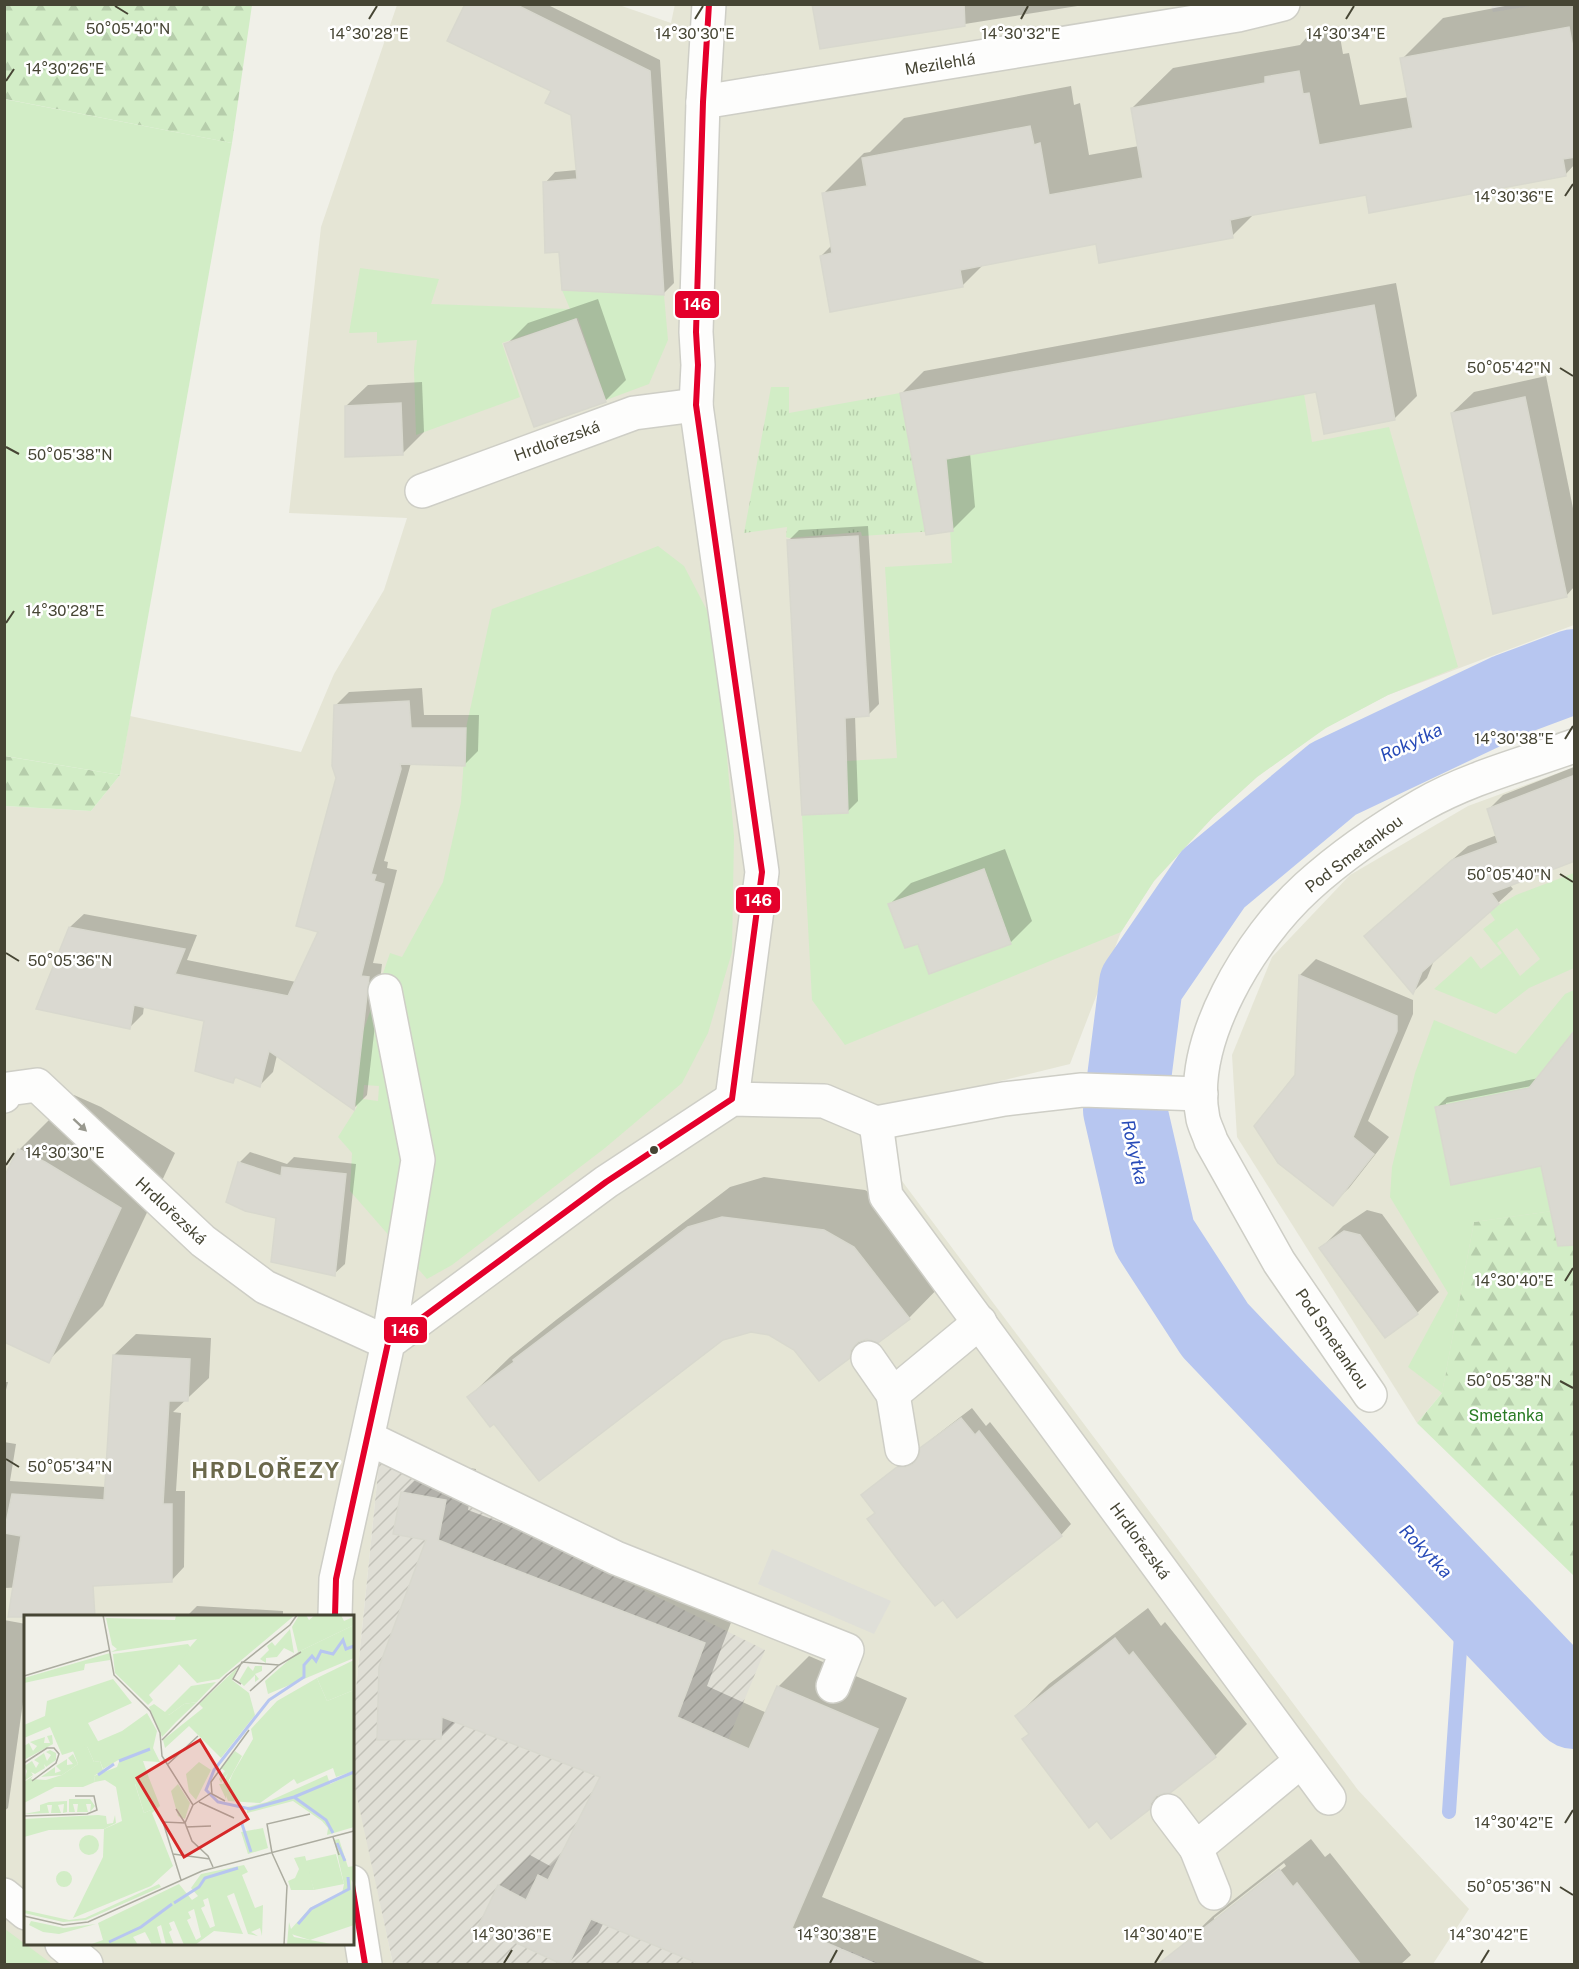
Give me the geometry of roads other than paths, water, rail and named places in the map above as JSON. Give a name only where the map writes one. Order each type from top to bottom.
[{"type":"street","points":[[709,4],[703,102],[696,405],[762,872],[732,1099]]},
{"type":"street","name":"Mezilehlá","points":[[703,102],[1238,15],[1283,4]]},
{"type":"street","name":"Hrdlořezská","points":[[422,491],[634,413],[696,405]]},
{"type":"street","name":"Pod Smetankou","points":[[1370,1395],[1279,1262],[1211,1141],[1188,1093],[1218,1014],[1245,962],[1272,924],[1306,888],[1340,861],[1423,805],[1469,783],[1575,746]]},
{"type":"street","points":[[335,1615],[336,1579],[388,1342],[418,1160],[385,991]]},
{"type":"street","name":"Hrdlořezská","points":[[4,1096],[8,1089],[37,1085],[203,1241],[265,1287],[388,1342]]},
{"type":"street","points":[[388,1342],[606,1182],[732,1099],[824,1101],[876,1123],[1004,1099],[1082,1090],[1188,1093]]},
{"type":"street","name":"Hrdlořezská","points":[[876,1123],[886,1196],[1329,1798]]},
{"type":"street","points":[[893,1394],[980,1322]]},
{"type":"street","points":[[868,1358],[893,1394],[902,1449]]},
{"type":"street","points":[[368,1438],[616,1558],[847,1650],[833,1686]]},
{"type":"street","points":[[1196,1848],[1301,1761]]},
{"type":"street","points":[[1167,1811],[1196,1848],[1214,1893]]},
{"type":"street","points":[[4,1895],[24,1911]]},
{"type":"street","points":[[354,1896],[364,1965]]},
{"type":"street","points":[[63,1945],[86,1965]]},
{"type":"waterway","name":"Rokytka","points":[[1574,671],[1510,695],[1333,779],[1213,879],[1141,984],[1125,1110],[1154,1236],[1215,1330],[1574,1707]]},
{"type":"waterway","points":[[1449,1812],[1464,1591]]},
{"type":"district","name":"HRDLOŘEZY","points":[[266,1470]]},
{"type":"park label","name":"Smetanka","points":[[1506,1415]]}]
